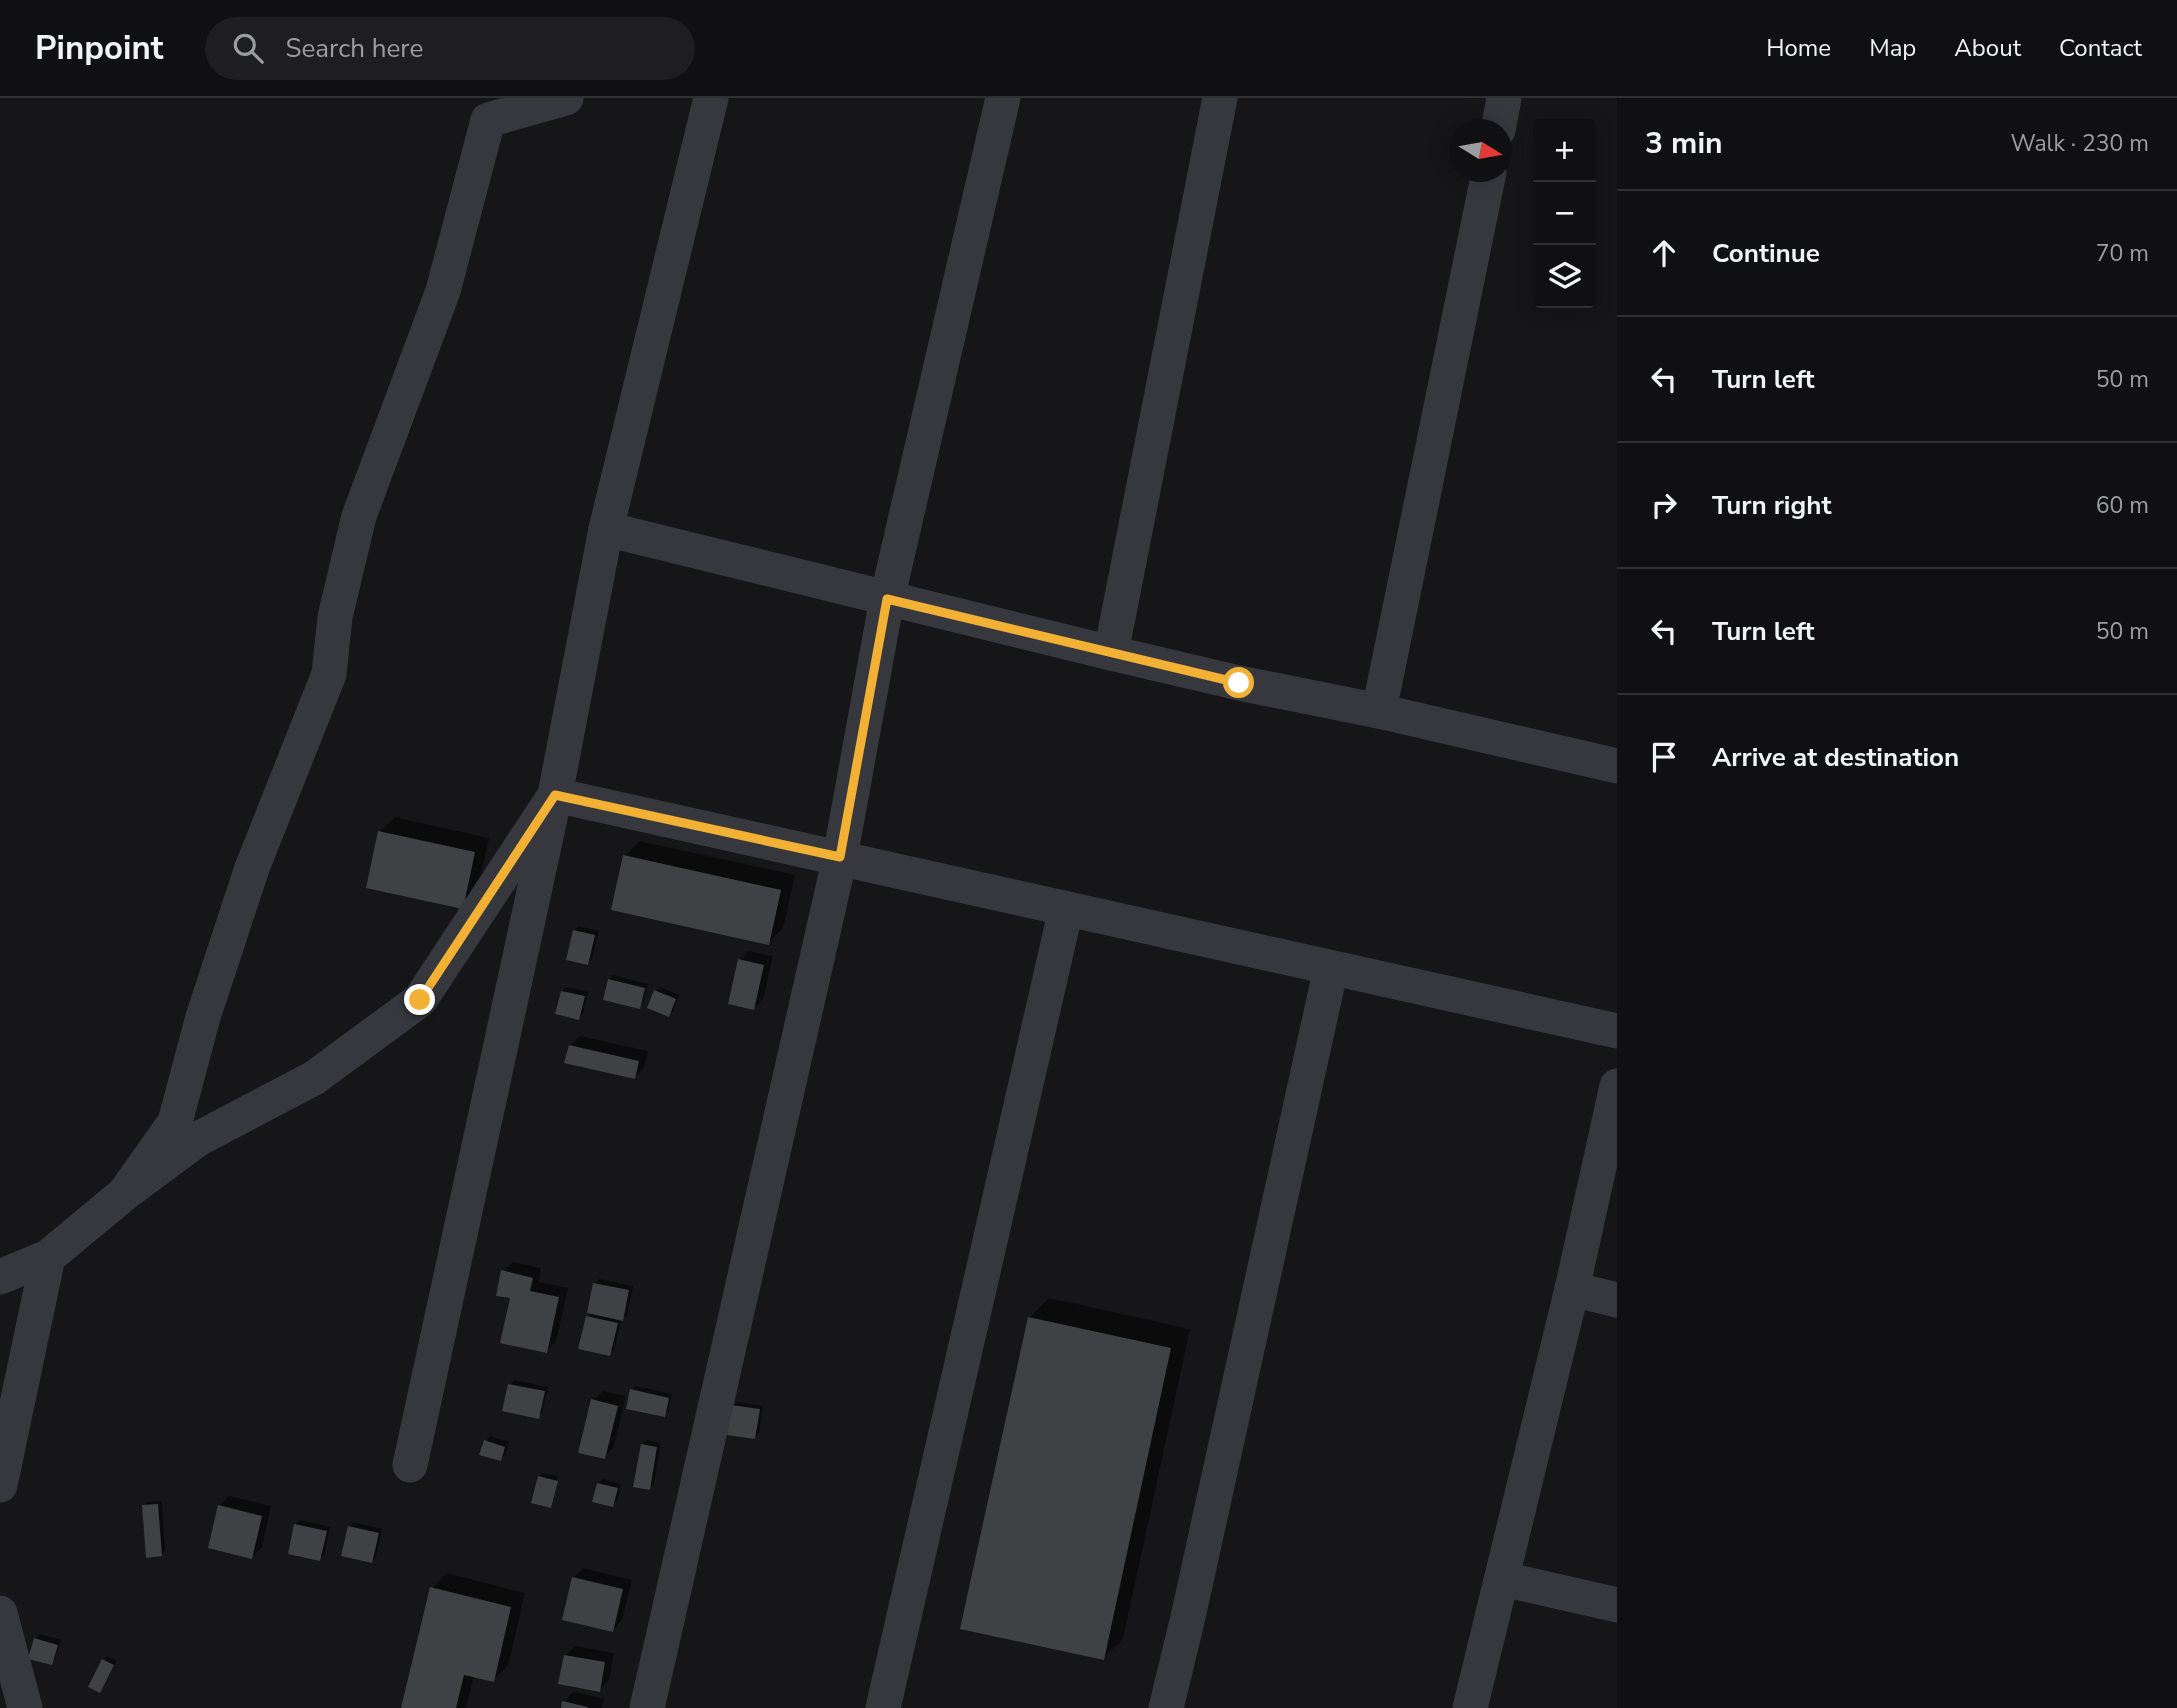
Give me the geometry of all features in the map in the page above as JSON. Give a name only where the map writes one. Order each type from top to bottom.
[{"type":"street","points":[[124,1194],[175,1122],[203,1017],[252,868],[329,674],[335,617],[359,516],[443,291],[488,120],[566,98]]},
{"type":"street","points":[[410,1465],[555,795],[606,529],[711,98]]},
{"type":"street","points":[[647,1708],[840,857],[887,599],[1003,98]]},
{"type":"street","points":[[1111,653],[1220,98]]},
{"type":"street","points":[[1500,119],[1504,98]]},
{"type":"street","points":[[1379,711],[1487,182]]},
{"type":"street","points":[[606,529],[1111,653],[1617,766]]},
{"type":"street","points":[[0,1277],[48,1257],[124,1194],[198,1139],[314,1078],[420,1000],[555,795]]},
{"type":"street","points":[[555,795],[1617,1031]]},
{"type":"street","points":[[883,1708],[1066,909]]},
{"type":"street","points":[[1166,1708],[1331,968]]},
{"type":"street","points":[[1470,1708],[1572,1289],[1617,1086]]},
{"type":"street","points":[[0,1485],[48,1257]]},
{"type":"street","points":[[1572,1289],[1617,1300]]},
{"type":"street","points":[[1503,1579],[1617,1605]]},
{"type":"street","points":[[0,1614],[25,1708]]},
{"type":"building","points":[[378,831],[475,852],[463,909],[366,888]]},
{"type":"building","points":[[623,855],[781,890],[769,945],[611,910]]},
{"type":"building","points":[[573,930],[595,935],[588,965],[566,960]]},
{"type":"building","points":[[738,959],[764,965],[754,1010],[728,1004]]},
{"type":"building","points":[[608,979],[645,988],[640,1009],[603,1000]]},
{"type":"building","points":[[654,990],[676,999],[669,1017],[647,1008]]},
{"type":"building","points":[[561,991],[585,996],[579,1020],[555,1014]]},
{"type":"building","points":[[569,1045],[639,1061],[635,1079],[564,1063]]},
{"type":"building","points":[[501,1270],[533,1278],[530,1291],[559,1297],[547,1353],[500,1343],[510,1298],[496,1296]]},
{"type":"building","points":[[593,1283],[629,1290],[623,1321],[587,1313]]},
{"type":"building","points":[[586,1316],[618,1323],[610,1356],[578,1349]]},
{"type":"building","points":[[1028,1317],[1171,1348],[1104,1660],[960,1629]]},
{"type":"building","points":[[508,1384],[545,1391],[539,1419],[502,1411]]},
{"type":"building","points":[[630,1389],[669,1398],[665,1417],[626,1409]]},
{"type":"building","points":[[591,1399],[618,1406],[605,1459],[578,1453]]},
{"type":"building","points":[[731,1405],[760,1409],[755,1439],[727,1435]]},
{"type":"building","points":[[484,1440],[505,1447],[501,1461],[479,1455]]},
{"type":"building","points":[[641,1444],[657,1447],[650,1490],[633,1487]]},
{"type":"building","points":[[538,1476],[558,1481],[551,1508],[531,1503]]},
{"type":"building","points":[[597,1483],[618,1488],[613,1507],[592,1502]]},
{"type":"building","points":[[158,1504],[162,1556],[146,1558],[142,1505]]},
{"type":"building","points":[[218,1505],[262,1516],[252,1559],[208,1548]]},
{"type":"building","points":[[294,1524],[327,1531],[320,1561],[288,1554]]},
{"type":"building","points":[[348,1526],[379,1533],[372,1563],[341,1556]]},
{"type":"building","points":[[572,1577],[623,1589],[613,1632],[562,1620]]},
{"type":"building","points":[[430,1587],[511,1607],[494,1682],[464,1675],[456,1708],[401,1708]]},
{"type":"building","points":[[34,1638],[58,1645],[52,1665],[28,1659]]},
{"type":"building","points":[[564,1655],[605,1662],[600,1692],[558,1684]]},
{"type":"building","points":[[102,1659],[114,1665],[100,1693],[88,1687]]},
{"type":"building","points":[[562,1701],[588,1707],[588,1708],[561,1708]]},
{"type":"route","points":[[420,1000],[555,795],[840,857],[887,599],[1239,683]]}]
